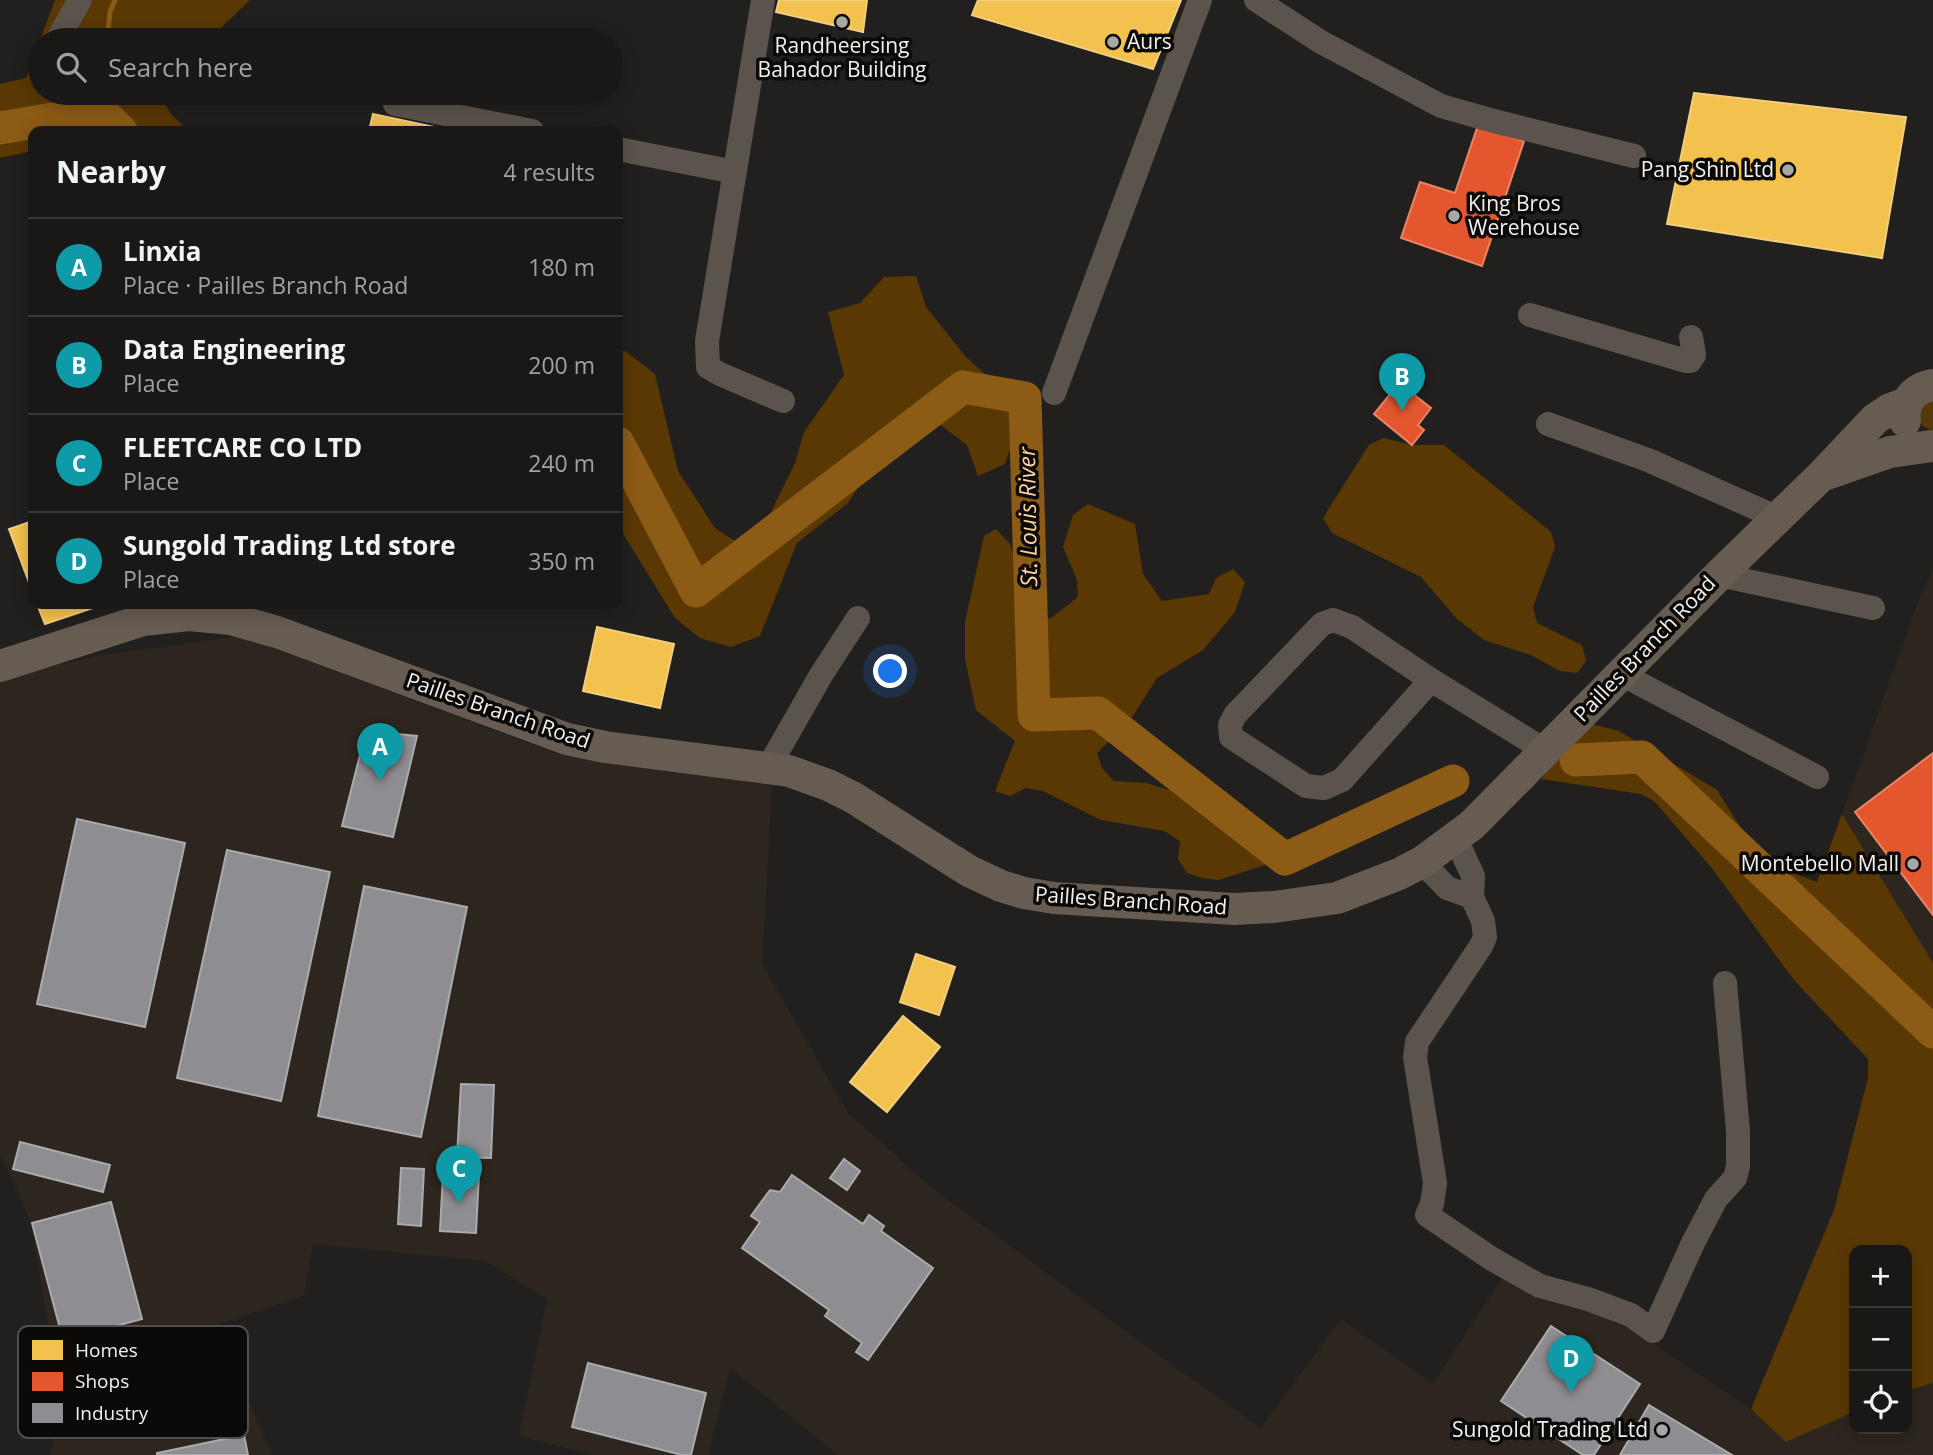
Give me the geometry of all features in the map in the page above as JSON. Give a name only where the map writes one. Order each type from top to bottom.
[{"type":"main road","name":"Pailles Branch Road","points":[[0,666],[143,620],[189,615],[231,619],[277,632],[567,738],[605,747],[798,774],[854,798],[969,871],[1024,893],[1054,898],[1234,909],[1274,908],[1337,898],[1387,879],[1422,862],[1455,839],[1822,475],[1875,419],[1890,410],[1925,379]]},
{"type":"main road","points":[[1875,419],[1925,379]]},
{"type":"main road","points":[[1925,379],[1904,414],[1912,435],[1920,442],[1932,446]]},
{"type":"main road","name":"Pailles Branch Road","points":[[1822,475],[1891,452],[1932,446]]},
{"type":"street","points":[[64,28],[80,0]]},
{"type":"street","points":[[763,0],[707,341],[708,367],[783,401]]},
{"type":"street","points":[[1054,393],[1200,0]]},
{"type":"street","points":[[1256,0],[1321,42],[1441,106],[1634,156]]},
{"type":"street","points":[[400,105],[507,126]]},
{"type":"street","points":[[623,150],[734,172]]},
{"type":"street","points":[[1530,315],[1690,361],[1694,355],[1691,337]]},
{"type":"street","points":[[1548,424],[1648,460],[1778,518]]},
{"type":"street","points":[[1719,575],[1873,608]]},
{"type":"street","points":[[768,768],[858,618]]},
{"type":"street","points":[[1431,680],[1342,780],[1324,788],[1306,786],[1231,737],[1230,725],[1235,715],[1322,624],[1333,620],[1352,627],[1431,680],[1546,751]]},
{"type":"street","points":[[1621,674],[1817,777]]},
{"type":"street","points":[[1455,839],[1473,876],[1472,897],[1483,921],[1485,937],[1417,1042],[1415,1057],[1435,1183],[1432,1204],[1427,1215],[1492,1259],[1540,1286],[1588,1298],[1631,1315],[1653,1331],[1716,1199],[1735,1178],[1738,1166],[1738,1131],[1725,983]]},
{"type":"street","points":[[1422,862],[1447,888],[1472,897]]},
{"type":"shaded area","points":[[55,0],[250,0],[221,28],[44,28]]},
{"type":"shaded area","points":[[28,73],[28,105],[166,105],[183,126],[28,126],[28,152],[0,158],[0,84],[26,78]]},
{"type":"shaded area","points":[[916,276],[926,307],[966,357],[1015,401],[1015,434],[1005,464],[978,476],[967,445],[942,426],[909,427],[884,448],[848,503],[797,543],[760,636],[731,647],[700,638],[675,618],[623,534],[623,350],[655,374],[678,471],[715,528],[741,545],[766,522],[795,463],[804,432],[844,375],[828,312],[860,303],[884,277]]},
{"type":"shaded area","points":[[1933,400],[1933,430],[1919,421],[1921,406]]},
{"type":"shaded area","points":[[1383,438],[1412,445],[1444,445],[1551,532],[1555,547],[1533,607],[1537,623],[1582,645],[1586,661],[1577,673],[1560,671],[1531,655],[1484,640],[1457,619],[1421,577],[1332,533],[1323,518],[1369,445]]},
{"type":"shaded area","points":[[1088,504],[1135,524],[1143,574],[1162,601],[1209,594],[1216,578],[1233,569],[1245,582],[1235,612],[1203,650],[1157,678],[1131,719],[1097,753],[1102,768],[1114,781],[1146,783],[1258,818],[1265,865],[1219,880],[1202,878],[1187,873],[1178,859],[1180,841],[1164,831],[1101,820],[1043,791],[1026,788],[1010,796],[995,791],[1015,741],[976,710],[965,659],[965,622],[984,536],[996,529],[1010,544],[1034,620],[1051,618],[1078,597],[1077,580],[1063,547],[1073,515]]},
{"type":"shaded area","points":[[1933,569],[1933,963],[1842,814],[1917,605]]},
{"type":"shaded area","points":[[241,636],[536,746],[772,786],[762,964],[848,1113],[931,1187],[1261,1428],[1341,1319],[1433,1384],[1506,1273],[1625,1325],[1751,1409],[1786,1442],[1849,1414],[1849,1434],[1912,1434],[1912,1389],[1933,1383],[1933,1455],[838,1455],[730,1367],[708,1455],[593,1455],[519,1436],[547,1299],[485,1261],[313,1244],[304,1296],[216,1326],[48,1326],[30,1219],[0,1154],[0,677],[104,655]]},
{"type":"shaded area","points":[[1587,723],[1619,731],[1717,790],[1751,844],[1774,866],[1817,882],[1842,814],[1933,963],[1933,1383],[1912,1389],[1912,1245],[1849,1245],[1849,1414],[1786,1442],[1751,1409],[1834,1210],[1868,1078],[1868,1059],[1794,980],[1711,867],[1655,802],[1641,794],[1541,779]]},
{"type":"shaded area","points":[[248,1399],[272,1455],[51,1455],[53,1438],[248,1438]]},
{"type":"building: Homes","name":"Randheersing Bahador Building","points":[[779,0],[867,0],[863,32],[776,12]]},
{"type":"building: Homes","name":"Aurs","points":[[978,0],[1181,0],[1153,69],[972,15]]},
{"type":"building: Homes","name":"Pang Shin Ltd","points":[[1694,93],[1906,117],[1882,258],[1667,224]]},
{"type":"building: Homes","points":[[373,114],[429,126],[370,126]]},
{"type":"building: Homes","points":[[28,523],[28,580],[9,529]]},
{"type":"building: Homes","points":[[39,609],[90,609],[45,624]]},
{"type":"building: Homes","points":[[597,627],[674,644],[660,708],[583,691]]},
{"type":"building: Homes","points":[[916,954],[955,967],[939,1015],[900,1002]]},
{"type":"building: Homes","points":[[903,1016],[940,1047],[887,1112],[850,1082]]},
{"type":"building: Shops","name":"King Bros Werehouse","points":[[1478,125],[1524,141],[1482,266],[1401,238],[1420,182],[1455,193]]},
{"type":"building: Shops","points":[[1399,383],[1431,408],[1418,425],[1424,430],[1412,445],[1374,414]]},
{"type":"building: Shops","name":"Montebello Mall","points":[[1933,753],[1933,915],[1855,812]]},
{"type":"building: Industry","points":[[366,731],[417,736],[393,837],[342,826]]},
{"type":"building: Industry","points":[[77,819],[185,843],[145,1027],[37,1004]]},
{"type":"building: Industry","points":[[227,850],[330,872],[281,1101],[177,1078]]},
{"type":"building: Industry","points":[[364,886],[467,907],[421,1137],[318,1116]]},
{"type":"building: Industry","points":[[461,1084],[494,1085],[491,1158],[457,1157]]},
{"type":"building: Industry","points":[[20,1142],[110,1165],[103,1192],[13,1169]]},
{"type":"building: Industry","points":[[844,1159],[860,1171],[847,1190],[830,1178]]},
{"type":"building: Industry","points":[[401,1168],[424,1169],[421,1226],[398,1224]]},
{"type":"building: Industry","points":[[443,1173],[479,1175],[476,1233],[440,1231]]},
{"type":"building: Industry","points":[[792,1175],[863,1224],[869,1215],[884,1226],[881,1231],[933,1268],[868,1360],[856,1352],[862,1343],[825,1316],[829,1310],[742,1248],[760,1222],[751,1216],[770,1190],[780,1192]]},
{"type":"building: Industry","points":[[111,1202],[142,1319],[116,1326],[59,1326],[32,1223]]},
{"type":"building: Industry","points":[[1551,1326],[1640,1384],[1594,1455],[1583,1455],[1501,1401]]},
{"type":"building: Industry","points":[[588,1363],[706,1393],[691,1455],[572,1427]]},
{"type":"building: Industry","name":"Sungold Trading Ltd","points":[[1649,1405],[1732,1455],[1620,1455]]},
{"type":"building: Industry","points":[[230,1438],[245,1438],[248,1455],[157,1455]]},
{"type":"waterway","points":[[108,28],[115,0]]},
{"type":"waterway","points":[[100,105],[100,111]]},
{"type":"waterway","name":"St. Louis River","points":[[0,128],[100,111],[116,126]]},
{"type":"waterway","name":"St. Louis River","points":[[623,452],[696,591],[963,387],[1025,398],[1034,715],[1098,713],[1285,859],[1453,781]]},
{"type":"waterway","points":[[1576,760],[1642,757],[1933,1032]]},
{"type":"place","name":"Randheersing Bahador Building","points":[[842,22]]},
{"type":"place","name":"Aurs","points":[[1113,42]]},
{"type":"place","name":"Pang Shin Ltd","points":[[1788,170]]},
{"type":"place","name":"King Bros Werehouse","points":[[1454,216]]},
{"type":"place","name":"Data Engineering","points":[[1402,411]]},
{"type":"place","name":"Linxia","points":[[380,781]]},
{"type":"place","name":"Montebello Mall","points":[[1913,864]]},
{"type":"place","name":"FLEETCARE CO LTD","points":[[459,1203]]},
{"type":"place","name":"Sungold Trading Ltd store","points":[[1571,1393]]},
{"type":"place","name":"Sungold Trading Ltd","points":[[1662,1430]]}]
